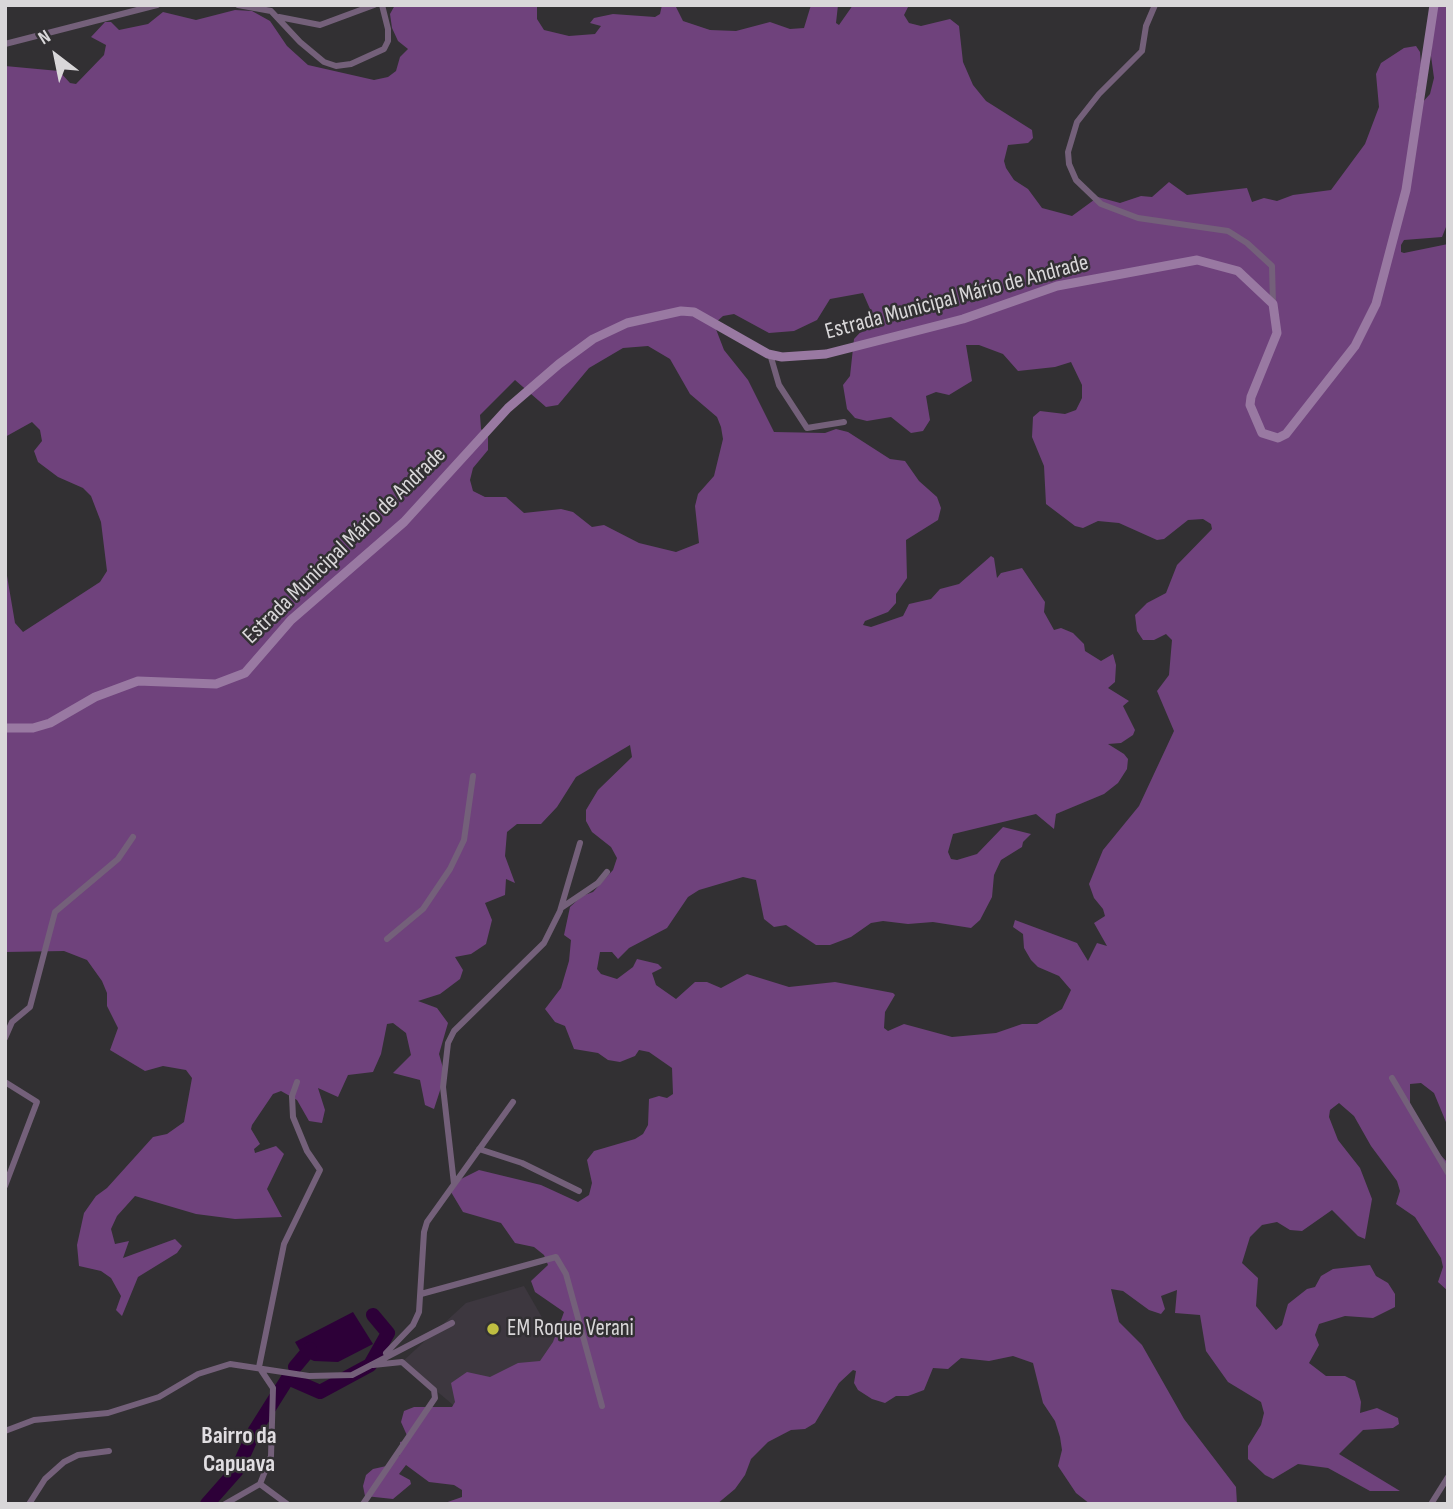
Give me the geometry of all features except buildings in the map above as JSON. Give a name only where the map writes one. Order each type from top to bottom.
[{"type":"street","points":[[5,44],[157,5]]},
{"type":"street","points":[[238,5],[264,8],[279,17],[300,42],[324,62],[336,66],[351,64],[384,48],[388,29],[382,5]]},
{"type":"street","points":[[279,17],[320,25],[374,5]]},
{"type":"street","points":[[1155,5],[1146,26],[1142,51],[1099,94],[1077,122],[1068,152],[1069,164],[1086,192],[1101,204],[1122,213],[1228,231],[1247,243],[1272,266],[1276,333],[1250,405],[1262,433],[1278,438],[1292,429],[1355,346],[1376,304],[1406,190],[1434,5]]},
{"type":"street","name":"Estrada Municipal Mário de Andrade","points":[[5,728],[23,730],[50,723],[95,697],[138,681],[216,684],[245,673],[291,620],[404,522],[508,408],[559,364],[605,333],[627,323],[681,312],[694,312],[770,354],[782,357],[826,354],[963,319],[1057,286],[1197,260],[1238,271],[1273,304]]},
{"type":"street","points":[[770,354],[779,385],[807,428],[844,422]]},
{"type":"street","points":[[387,939],[423,909],[450,869],[464,840],[473,776]]},
{"type":"street","points":[[5,1038],[12,1022],[30,1007],[55,912],[118,859],[133,837]]},
{"type":"street","points":[[454,1184],[443,1087],[448,1043],[454,1031],[544,943],[561,908],[580,844]]},
{"type":"street","points":[[561,908],[598,883],[607,872]]},
{"type":"street","points":[[1392,1078],[1448,1173]]},
{"type":"street","points":[[5,1082],[37,1102],[5,1186]]},
{"type":"street","points":[[225,1504],[260,1484],[271,1456],[273,1388],[259,1367],[284,1244],[320,1170],[307,1151],[293,1117],[292,1096],[297,1082]]},
{"type":"street","points":[[382,1357],[414,1325],[421,1294],[424,1232],[427,1222],[513,1102]]},
{"type":"street","points":[[479,1149],[522,1163],[579,1191]]},
{"type":"street","points":[[421,1294],[556,1257],[562,1263],[602,1406]]},
{"type":"street","points":[[5,1430],[34,1420],[108,1413],[159,1397],[198,1374],[230,1364],[337,1377],[352,1375],[382,1357],[452,1323]]},
{"type":"street","points":[[363,1504],[435,1398],[435,1390],[402,1362],[370,1365]]},
{"type":"street","points":[[29,1504],[46,1479],[64,1462],[78,1455],[109,1451]]},
{"type":"street","points":[[1431,1504],[1448,1477]]},
{"type":"street","points":[[260,1484],[287,1504]]},
{"type":"shaded area","points":[[395,5],[537,5],[537,19],[544,30],[569,36],[595,34],[601,26],[590,23],[594,18],[613,14],[655,17],[660,14],[662,5],[675,5],[683,21],[710,30],[736,31],[770,22],[790,29],[804,28],[811,5],[838,5],[836,23],[839,25],[853,5],[909,5],[904,15],[909,23],[921,26],[950,19],[959,26],[963,62],[973,85],[986,101],[1032,130],[1033,138],[1028,143],[1008,145],[1004,161],[1006,168],[1014,180],[1028,189],[1042,208],[1072,216],[1098,197],[1120,203],[1141,196],[1152,197],[1169,182],[1187,195],[1247,188],[1252,202],[1264,198],[1277,201],[1293,195],[1331,190],[1365,144],[1379,107],[1376,74],[1381,63],[1404,48],[1416,46],[1420,52],[1421,65],[1415,101],[1422,103],[1430,94],[1434,78],[1431,56],[1434,7],[1448,5],[1448,222],[1442,237],[1404,240],[1401,252],[1448,244],[1448,1127],[1434,1093],[1421,1083],[1410,1084],[1410,1109],[1431,1145],[1448,1163],[1448,1291],[1438,1282],[1443,1267],[1441,1258],[1415,1217],[1396,1204],[1400,1191],[1397,1181],[1371,1146],[1354,1116],[1339,1103],[1330,1110],[1329,1117],[1338,1140],[1360,1168],[1372,1199],[1365,1239],[1358,1236],[1332,1210],[1302,1231],[1290,1230],[1277,1222],[1262,1225],[1250,1237],[1242,1263],[1258,1278],[1256,1306],[1276,1330],[1282,1325],[1288,1304],[1307,1289],[1315,1287],[1321,1276],[1333,1269],[1370,1265],[1376,1276],[1388,1283],[1395,1294],[1395,1307],[1373,1318],[1345,1316],[1319,1324],[1315,1335],[1319,1345],[1309,1363],[1326,1376],[1345,1376],[1355,1381],[1361,1402],[1360,1413],[1377,1408],[1398,1418],[1399,1424],[1393,1428],[1363,1430],[1339,1454],[1400,1491],[1370,1491],[1328,1468],[1298,1464],[1273,1479],[1265,1475],[1248,1459],[1248,1446],[1261,1425],[1264,1413],[1261,1402],[1228,1382],[1206,1351],[1200,1315],[1175,1313],[1177,1290],[1161,1296],[1165,1309],[1161,1314],[1149,1310],[1123,1291],[1111,1289],[1119,1322],[1142,1345],[1184,1419],[1236,1487],[1237,1504],[1090,1504],[1076,1493],[1058,1466],[1062,1450],[1060,1437],[1055,1421],[1043,1403],[1033,1363],[1013,1356],[989,1361],[961,1358],[948,1369],[933,1368],[924,1390],[908,1396],[896,1396],[885,1403],[858,1390],[854,1383],[856,1371],[853,1370],[839,1383],[815,1423],[805,1429],[791,1430],[768,1442],[751,1459],[745,1475],[735,1489],[717,1504],[442,1504],[462,1497],[462,1490],[454,1485],[429,1482],[406,1465],[399,1474],[410,1480],[411,1484],[393,1499],[365,1496],[363,1486],[366,1475],[373,1469],[391,1465],[400,1455],[400,1442],[409,1440],[401,1422],[404,1411],[414,1407],[452,1407],[455,1402],[451,1383],[467,1372],[490,1377],[518,1363],[540,1361],[553,1342],[564,1312],[535,1292],[531,1281],[548,1265],[544,1255],[534,1247],[515,1243],[501,1223],[463,1212],[451,1192],[457,1181],[479,1170],[541,1185],[578,1202],[589,1195],[592,1183],[587,1160],[594,1151],[635,1139],[643,1134],[648,1125],[649,1099],[659,1096],[667,1098],[673,1094],[672,1068],[649,1052],[639,1050],[635,1056],[620,1062],[608,1060],[598,1053],[574,1049],[565,1026],[555,1022],[545,1009],[561,988],[569,961],[571,940],[564,935],[570,907],[582,896],[593,892],[613,870],[617,858],[611,847],[592,832],[586,821],[586,810],[598,790],[632,757],[630,745],[576,777],[557,807],[541,824],[517,824],[507,832],[505,856],[515,883],[506,879],[505,895],[485,903],[492,920],[486,944],[471,954],[455,957],[463,970],[460,979],[440,994],[418,1001],[437,1008],[448,1023],[439,1054],[445,1075],[434,1109],[425,1105],[420,1080],[393,1073],[411,1055],[406,1033],[393,1023],[387,1024],[381,1054],[373,1072],[348,1075],[338,1097],[318,1088],[325,1110],[322,1123],[309,1121],[297,1100],[281,1091],[273,1094],[252,1125],[251,1129],[260,1144],[254,1149],[255,1153],[276,1146],[284,1154],[267,1189],[282,1217],[235,1219],[196,1214],[135,1196],[117,1216],[111,1229],[115,1244],[129,1241],[123,1258],[175,1239],[182,1246],[177,1253],[138,1277],[122,1316],[116,1310],[121,1296],[111,1278],[101,1271],[79,1266],[77,1245],[84,1213],[96,1196],[107,1188],[153,1137],[167,1134],[184,1122],[192,1078],[186,1070],[163,1066],[145,1071],[110,1050],[118,1028],[107,1006],[107,993],[102,981],[87,960],[64,951],[5,952],[5,564],[15,623],[23,632],[100,582],[107,571],[101,522],[91,496],[83,488],[58,477],[38,462],[34,451],[42,441],[40,430],[32,422],[5,437],[5,66],[59,71],[70,83],[76,84],[104,55],[106,45],[91,37],[105,22],[111,22],[119,30],[148,24],[163,12],[196,20],[235,10],[252,11],[270,21],[287,46],[308,65],[374,80],[388,77],[396,71],[400,57],[408,49],[398,41],[390,14]],"holes":[[[863,293],[870,309],[870,322],[854,339],[850,376],[843,385],[847,409],[855,418],[867,421],[891,417],[911,433],[923,431],[930,420],[926,396],[936,392],[949,395],[972,381],[966,345],[979,345],[1003,354],[1018,371],[1055,367],[1071,362],[1082,385],[1082,398],[1076,410],[1065,414],[1040,411],[1033,417],[1032,437],[1044,466],[1046,504],[1075,526],[1083,528],[1098,521],[1119,523],[1157,540],[1164,539],[1188,520],[1203,519],[1211,524],[1212,529],[1177,565],[1166,593],[1147,603],[1135,615],[1137,631],[1143,640],[1154,640],[1166,634],[1172,640],[1169,675],[1157,691],[1174,731],[1139,806],[1103,850],[1089,884],[1094,898],[1103,909],[1105,916],[1094,923],[1107,946],[1097,943],[1088,961],[1077,943],[1015,920],[1013,927],[1023,934],[1024,948],[1031,960],[1038,967],[1059,976],[1071,990],[1062,1009],[1037,1024],[1022,1024],[996,1033],[952,1037],[904,1024],[888,1031],[884,1028],[885,1012],[895,995],[893,993],[835,982],[789,987],[747,974],[721,988],[707,982],[695,982],[676,999],[656,985],[652,973],[662,968],[658,964],[637,959],[633,967],[617,979],[601,974],[597,969],[600,952],[612,952],[618,959],[629,948],[667,928],[688,897],[699,890],[743,877],[756,880],[764,919],[774,927],[786,925],[816,945],[830,945],[851,937],[871,923],[883,921],[908,924],[933,922],[971,928],[980,920],[992,897],[994,875],[1001,860],[1022,847],[1031,834],[1003,827],[977,854],[957,860],[951,859],[948,852],[953,834],[1036,814],[1054,829],[1056,814],[1104,794],[1118,783],[1127,769],[1128,759],[1108,744],[1121,743],[1133,735],[1135,730],[1123,706],[1129,701],[1108,688],[1115,682],[1116,665],[1113,654],[1101,661],[1085,651],[1084,644],[1073,633],[1061,628],[1054,630],[1044,612],[1045,602],[1022,568],[1001,573],[997,578],[994,558],[991,556],[959,584],[940,589],[931,599],[909,604],[903,616],[871,627],[863,625],[865,621],[888,612],[896,603],[896,594],[907,578],[906,540],[938,520],[941,508],[937,497],[919,481],[905,461],[890,459],[848,432],[836,429],[825,433],[774,432],[748,380],[724,350],[714,324],[723,316],[734,314],[769,333],[794,331],[817,320],[830,299]],[[648,346],[670,359],[690,394],[717,417],[721,427],[723,439],[714,476],[698,494],[695,506],[699,543],[676,552],[639,543],[604,525],[592,527],[573,512],[561,509],[524,513],[506,497],[485,497],[473,491],[470,480],[473,468],[488,450],[488,437],[481,429],[480,415],[515,380],[546,407],[558,405],[589,368],[623,348]]]},
{"type":"shaded area","name":"EM Roque Verani","points":[[524,1286],[563,1354],[471,1420],[402,1362],[466,1303]]},
{"type":"shaded area","points":[[353,1312],[373,1344],[338,1362],[314,1361],[303,1356],[295,1342]]},
{"type":"waterway","points":[[207,1504],[237,1470],[254,1432],[288,1378],[320,1392],[370,1365],[388,1333],[373,1315]]},
{"type":"waterway","points":[[295,1367],[310,1349]]},
{"type":"place","name":"EM Roque Verani","points":[[493,1329]]},
{"type":"district","name":"Bairro da Capuava","points":[[239,1451]]}]
